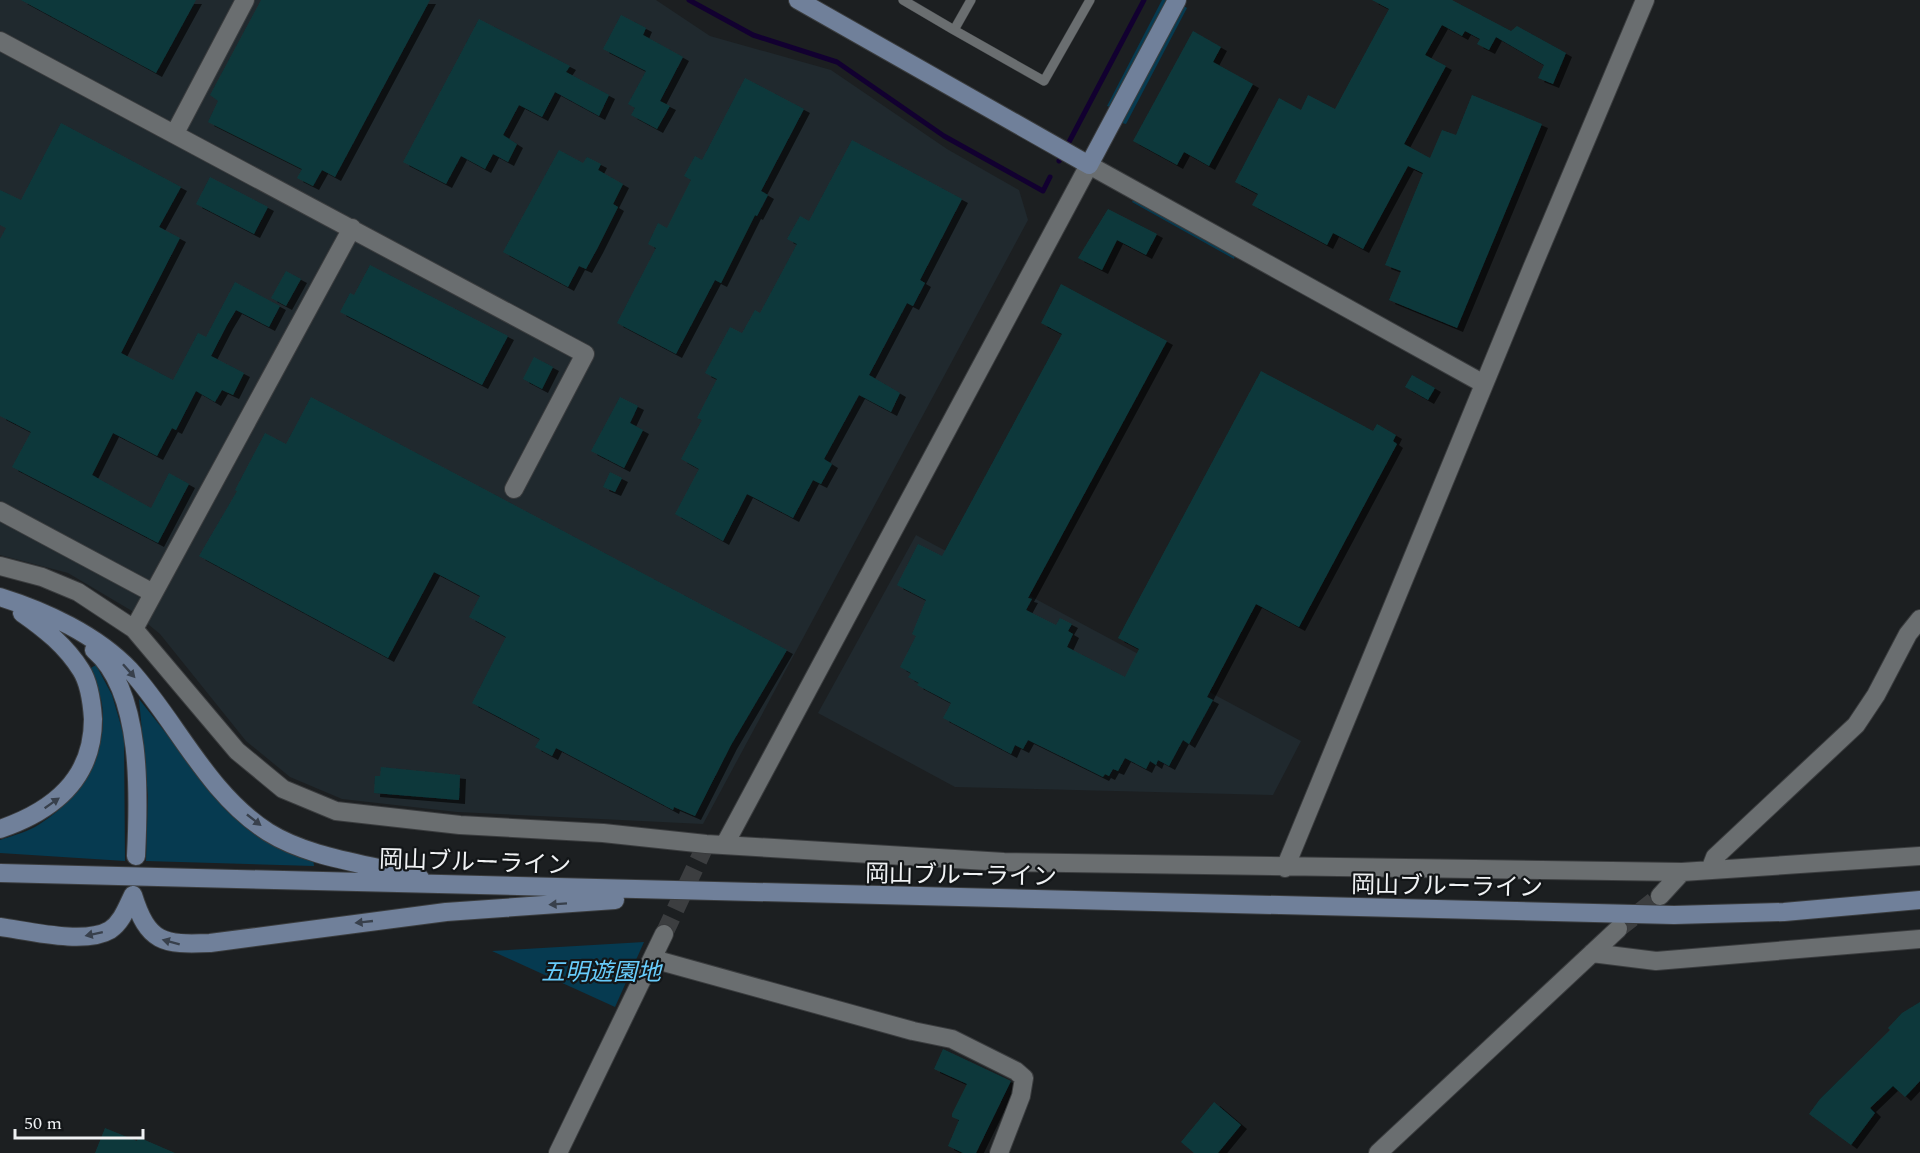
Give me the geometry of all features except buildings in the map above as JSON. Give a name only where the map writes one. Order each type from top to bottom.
[{"type":"main road","points":[[808,3],[1089,165],[1177,0]]},
{"type":"main road","points":[[1,597],[36,610],[104,647],[130,671],[198,763],[247,815],[270,832],[338,860],[384,867],[447,885]]},
{"type":"main road","points":[[0,829],[28,820],[64,795],[83,769],[93,737],[92,704],[82,672],[53,635],[1,597]]},
{"type":"main road","points":[[66,625],[99,654],[126,703],[136,762],[136,856]]},
{"type":"main road","name":"岡山ブルーライン","points":[[0,873],[721,893],[1674,915],[1784,912],[1920,900]]},
{"type":"main road","points":[[0,927],[72,936],[93,936],[111,929],[123,916],[133,895],[141,921],[159,938],[175,945],[210,943],[322,926],[446,912],[721,893]]},
{"type":"street","points":[[175,133],[245,0]]},
{"type":"street","points":[[1285,868],[1484,384],[1646,0]]},
{"type":"street","points":[[0,41],[585,354],[514,489]]},
{"type":"street","points":[[725,844],[1089,165],[1484,384]]},
{"type":"street","points":[[134,628],[352,228]]},
{"type":"street","points":[[0,512],[153,593]]},
{"type":"street","points":[[0,566],[42,577],[78,592],[134,628],[237,751],[283,789],[336,811],[460,825],[1004,862],[1285,868],[1682,872],[1920,856]]},
{"type":"street","points":[[1710,870],[1715,857],[1856,724],[1876,695],[1908,634],[1920,619]]},
{"type":"street","points":[[1660,896],[1682,872]]},
{"type":"street","points":[[1378,1153],[1618,929]]},
{"type":"street","points":[[558,1153],[664,934]]},
{"type":"street","points":[[1592,953],[1656,961],[1920,939]]},
{"type":"street","points":[[653,959],[952,1040],[1016,1071],[1024,1078],[1021,1096],[999,1153]]},
{"type":"lane","points":[[903,0],[1044,81],[1090,0]]},
{"type":"lane","points":[[954,30],[971,0]]},
{"type":"shaded area","points":[[0,0],[656,0],[710,36],[831,70],[947,149],[1019,190],[1028,220],[703,824],[457,812],[342,799],[290,777],[246,741],[160,634],[132,611],[68,573],[0,555]]},
{"type":"shaded area","points":[[916,535],[1301,741],[1273,795],[955,787],[818,713]]},
{"type":"green space","points":[[1162,0],[1166,0],[1110,107],[1107,106]]},
{"type":"green space","points":[[1184,6],[1187,8],[1126,124],[1122,123]]},
{"type":"green space","points":[[1134,199],[1235,256],[1234,259],[1132,202]]},
{"type":"green space","points":[[96,665],[112,695],[124,736],[125,861],[0,853],[0,840],[31,829],[51,816],[65,804],[88,775],[101,742],[103,723],[101,700],[89,669]]},
{"type":"green space","points":[[139,699],[192,766],[313,859],[314,866],[146,861],[148,796]]},
{"type":"green space","name":"五明遊園地","points":[[644,942],[615,1007],[492,951]]},
{"type":"waterway","points":[[689,0],[753,35],[837,62],[944,136],[1043,191],[1050,177]]},
{"type":"waterway","points":[[1059,161],[1144,0]]},
{"type":"tunnel","points":[[664,934],[706,844]]},
{"type":"tunnel","points":[[1618,929],[1660,896]]}]
